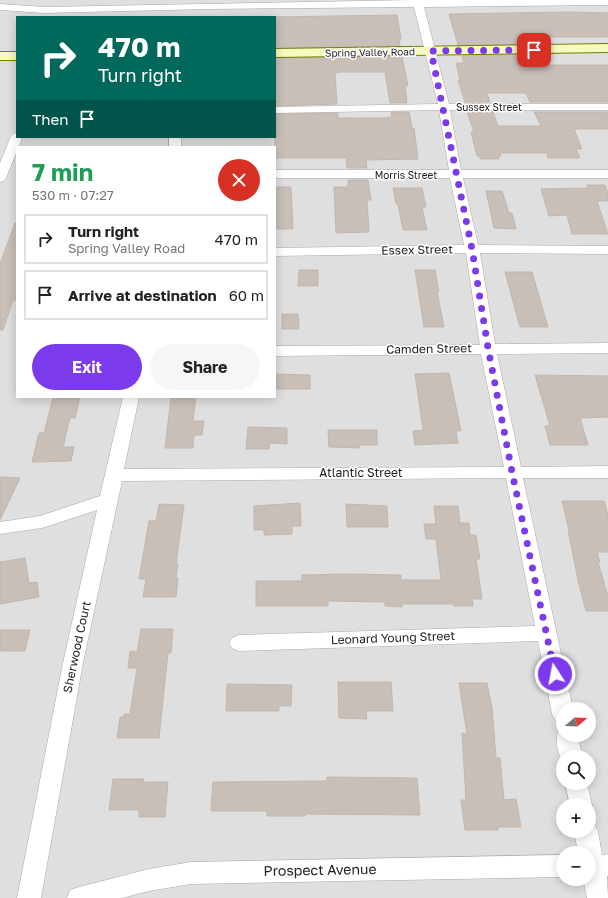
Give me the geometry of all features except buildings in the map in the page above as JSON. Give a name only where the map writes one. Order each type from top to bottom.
[{"type":"street","points":[[417,2],[431,51],[444,107],[456,175],[472,249],[488,348],[512,472],[561,702]]},
{"type":"street","points":[[0,7],[44,10],[209,3],[608,2]]},
{"type":"street","name":"Spring Valley Road","points":[[276,53],[608,48]]},
{"type":"street","points":[[0,56],[16,56]]},
{"type":"street","name":"Sussex Street","points":[[276,110],[608,106]]},
{"type":"street","points":[[0,178],[16,138]]},
{"type":"street","points":[[0,148],[13,147]]},
{"type":"street","name":"Morris Street","points":[[276,174],[608,174]]},
{"type":"street","name":"Essex Street","points":[[276,252],[472,249],[608,250]]},
{"type":"street","name":"Camden Street","points":[[276,351],[608,348]]},
{"type":"street","name":"Sherwood Court","points":[[30,898],[73,663],[131,398]]},
{"type":"street","name":"Atlantic Street","points":[[114,475],[608,472]]},
{"type":"street","points":[[0,528],[42,522],[108,500]]},
{"type":"street","name":"Leonard Young Street","points":[[239,643],[547,633]]},
{"type":"street","points":[[596,865],[599,898]]},
{"type":"street","name":"Prospect Avenue","points":[[79,898],[149,880],[191,873],[556,866]]},
{"type":"shaded area","points":[[0,0],[608,0],[608,898],[0,898]]},
{"type":"route","points":[[534,50],[431,51],[444,107],[456,175],[472,249],[488,348],[512,472],[555,674]]}]
